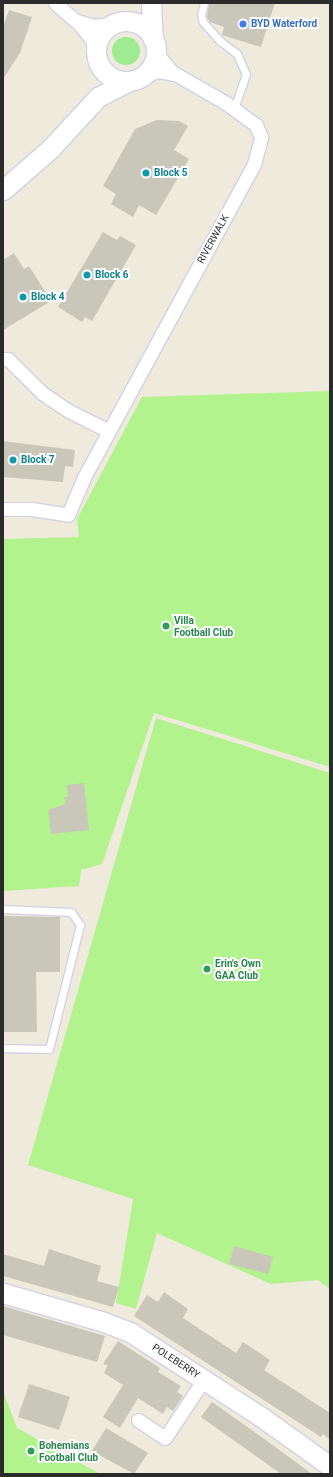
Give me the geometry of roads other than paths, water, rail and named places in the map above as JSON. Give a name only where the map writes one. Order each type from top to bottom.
[{"type":"main road","points":[[85,109],[95,86],[96,54],[99,36],[115,23],[145,3]]},
{"type":"main road","points":[[3,190],[50,149],[85,109],[107,91],[136,78],[153,63],[155,43],[152,3]]},
{"type":"main road","points":[[115,23],[136,22],[149,32],[155,43]]},
{"type":"main road","points":[[96,54],[108,75],[136,78]]},
{"type":"main road","name":"POLEBERRY","points":[[3,1293],[123,1329],[204,1379],[330,1466]]},
{"type":"street","points":[[55,3],[74,19],[89,35],[96,54]]},
{"type":"street","points":[[74,19],[89,25],[115,23]]},
{"type":"street","points":[[155,43],[164,64],[179,76]]},
{"type":"street","points":[[136,78],[159,71],[179,76]]},
{"type":"street","name":"RIVERWALK","points":[[3,509],[32,509],[68,515],[83,479],[254,164],[261,137],[256,125],[234,109],[179,76]]},
{"type":"street","points":[[3,359],[8,359],[42,393],[69,411],[109,431]]},
{"type":"street","points":[[138,1420],[165,1438],[204,1379]]},
{"type":"lane","points":[[204,3],[201,15],[203,22],[220,41],[237,54],[246,74],[234,109]]},
{"type":"lane","points":[[3,909],[70,912],[80,925],[49,1048],[3,1048]]},
{"type":"place","name":"BYD Waterford","points":[[243,24]]},
{"type":"place","name":"Block 5","points":[[146,173]]},
{"type":"place","name":"Block 6","points":[[87,275]]},
{"type":"place","name":"Block 4","points":[[23,297]]},
{"type":"place","name":"Block 7","points":[[13,460]]},
{"type":"place","name":"Villa Football Club","points":[[166,626]]},
{"type":"place","name":"Erin's Own GAA Club","points":[[207,969]]},
{"type":"place","name":"Bohemians Football Club","points":[[31,1451]]}]
